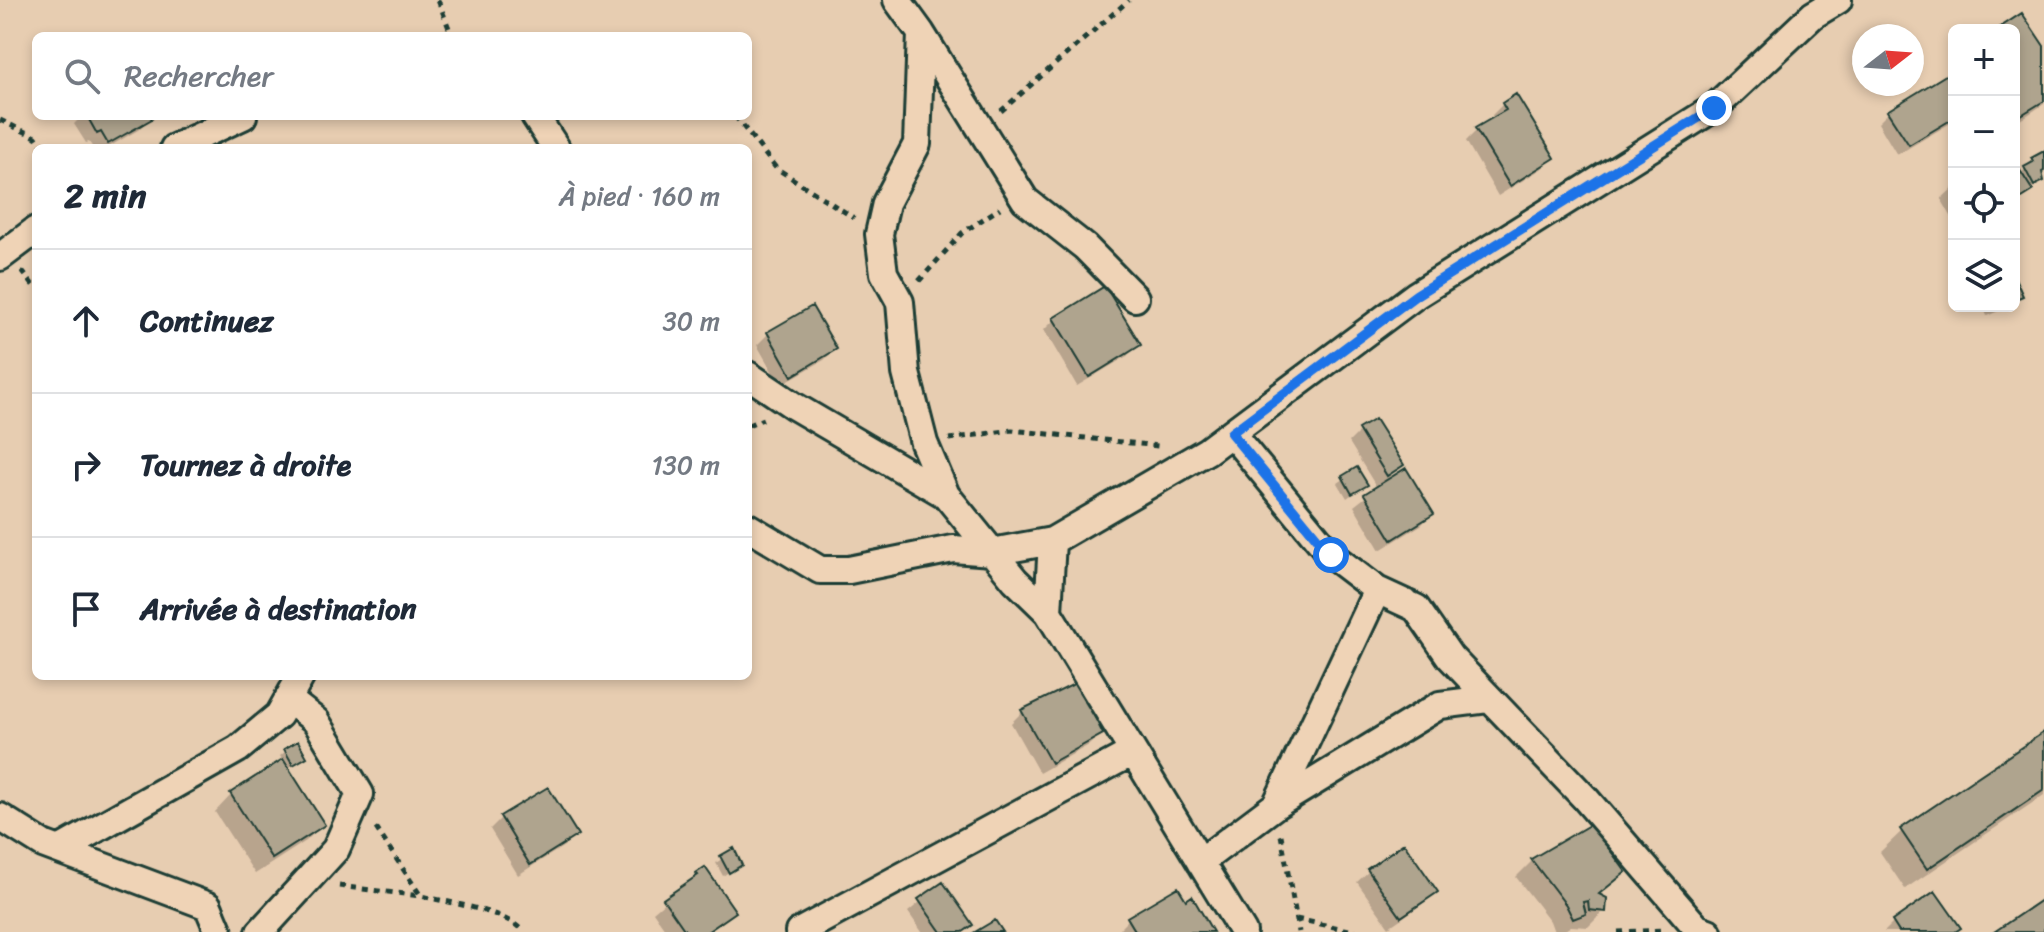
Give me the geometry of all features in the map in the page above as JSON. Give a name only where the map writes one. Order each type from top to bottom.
[{"type":"street","points":[[897,0],[921,33],[1025,200],[1085,247],[1135,298]]},
{"type":"street","points":[[752,529],[820,570],[849,570],[953,549],[992,552],[1052,541],[1207,451],[1416,295],[1714,108],[1813,15],[1838,0]]},
{"type":"street","points":[[921,33],[917,144],[886,203],[879,234],[884,273],[900,302],[906,373],[924,443],[946,495],[992,552],[1048,612],[1243,932]]},
{"type":"street","points":[[183,144],[234,120]]},
{"type":"street","points":[[538,120],[553,144]]},
{"type":"street","points":[[0,257],[32,233]]},
{"type":"street","points":[[752,378],[794,406],[946,495]]},
{"type":"street","points":[[1231,433],[1331,555],[1377,590],[1416,608],[1450,657],[1585,798],[1702,930]]},
{"type":"street","points":[[1048,612],[1052,541]]},
{"type":"street","points":[[1276,805],[1377,590]]},
{"type":"street","points":[[59,850],[238,749],[279,715],[299,680]]},
{"type":"street","points":[[260,932],[336,849],[360,794],[316,721],[288,699]]},
{"type":"street","points":[[1200,862],[1276,805],[1440,705],[1488,699]]},
{"type":"street","points":[[807,930],[1133,752]]},
{"type":"street","points":[[0,817],[43,844],[208,906],[219,932]]},
{"type":"path","points":[[438,0],[450,32]]},
{"type":"path","points":[[980,130],[1129,0]]},
{"type":"path","points":[[0,120],[36,137],[40,144]]},
{"type":"path","points":[[738,120],[776,168],[879,234]]},
{"type":"path","points":[[900,302],[962,233],[1021,194]]},
{"type":"path","points":[[924,443],[1012,430],[1162,446]]},
{"type":"path","points":[[360,794],[382,839],[421,896]]},
{"type":"path","points":[[1276,805],[1299,932]]},
{"type":"path","points":[[305,882],[421,896],[490,913],[518,925],[523,932]]},
{"type":"path","points":[[1296,919],[1359,932]]},
{"type":"path","points":[[1618,932],[1702,930]]},
{"type":"building","points":[[2022,13],[2044,46],[2044,101],[2020,116],[2020,24],[2005,24]]},
{"type":"building","points":[[1948,74],[1948,122],[1909,145],[1887,111],[1912,96],[1924,96],[1924,88]]},
{"type":"building","points":[[1516,94],[1555,158],[1510,186],[1475,128],[1506,110],[1502,103]]},
{"type":"building","points":[[89,120],[150,120],[108,144],[101,132],[97,134]]},
{"type":"building","points":[[2044,151],[2044,181],[2034,186],[2024,167],[2033,162],[2031,158]]},
{"type":"building","points":[[2020,170],[2033,191],[2020,199]]},
{"type":"building","points":[[1105,286],[1141,345],[1089,377],[1053,318]]},
{"type":"building","points":[[812,306],[837,349],[792,376],[767,332]]},
{"type":"building","points":[[1375,419],[1404,465],[1387,476],[1358,429]]},
{"type":"building","points":[[1357,467],[1368,485],[1352,494],[1342,476]]},
{"type":"building","points":[[1406,468],[1434,514],[1392,540],[1364,494]]},
{"type":"building","points":[[1078,682],[1103,734],[1051,763],[1021,710]]},
{"type":"building","points":[[2044,732],[2044,790],[1927,869],[1900,829]]},
{"type":"building","points":[[298,741],[307,757],[293,765],[284,749]]},
{"type":"building","points":[[283,759],[325,825],[272,859],[230,793]]},
{"type":"building","points":[[548,787],[578,835],[530,865],[500,816]]},
{"type":"building","points":[[1591,824],[1626,872],[1599,894],[1607,898],[1606,912],[1589,910],[1588,901],[1583,902],[1586,914],[1573,919],[1531,859]]},
{"type":"building","points":[[1404,843],[1438,892],[1401,917],[1367,869]]},
{"type":"building","points":[[734,848],[742,865],[729,873],[720,856]]},
{"type":"building","points":[[705,867],[736,912],[707,932],[686,932],[663,899]]},
{"type":"building","points":[[943,882],[973,925],[963,932],[941,932],[918,899]]},
{"type":"building","points":[[1178,887],[1186,900],[1192,896],[1213,932],[1136,932],[1127,917]]},
{"type":"building","points":[[1935,891],[1961,928],[1955,932],[1899,932],[1892,921]]},
{"type":"building","points":[[2044,898],[2044,932],[1994,932]]},
{"type":"building","points":[[995,920],[1003,932],[975,932]]},
{"type":"route","points":[[1331,555],[1231,433],[1416,295],[1714,108]]}]
